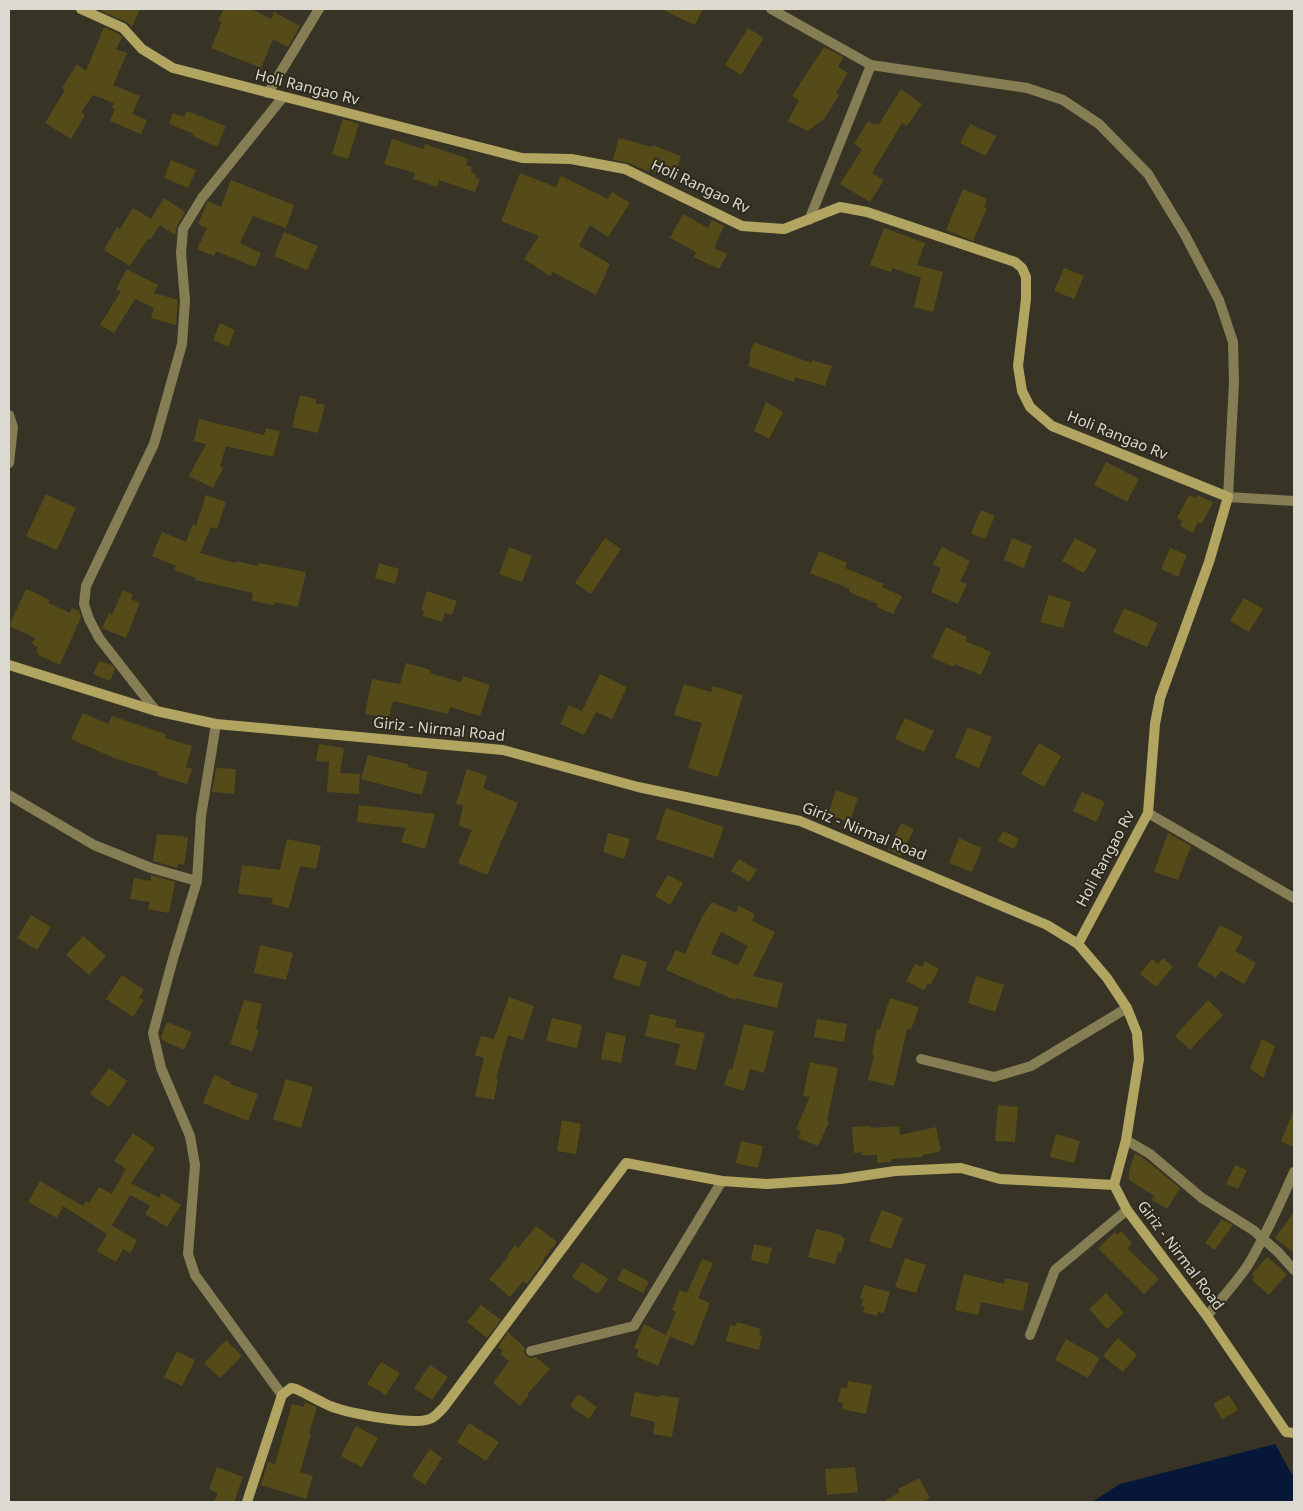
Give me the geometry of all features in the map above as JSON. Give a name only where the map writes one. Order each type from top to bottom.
[{"type":"street","name":"Holi Rangao Rv","points":[[81,9],[123,28],[142,49],[173,68],[522,158],[572,159],[625,169],[742,226],[784,228],[840,207],[867,212],[1015,262],[1022,268],[1026,277],[1026,299],[1018,366],[1022,391],[1030,406],[1052,426],[1228,497],[1294,501]]},
{"type":"street","points":[[268,93],[319,9]]},
{"type":"street","points":[[771,9],[872,65],[1027,88],[1063,100],[1099,124],[1148,174],[1186,235],[1219,300],[1233,342],[1234,382],[1228,497]]},
{"type":"street","points":[[809,220],[872,65]]},
{"type":"street","points":[[156,711],[99,638],[84,604],[86,586],[154,444],[182,344],[185,301],[181,253],[183,229],[202,198],[283,97]]},
{"type":"street","points":[[9,415],[13,427],[9,463]]},
{"type":"street","name":"Holi Rangao Rv","points":[[1078,944],[1148,813],[1155,724],[1160,698],[1209,562],[1228,497]]},
{"type":"street","name":"Giriz - Nirmal Road","points":[[9,665],[156,711],[216,724],[503,750],[638,787],[800,820],[1047,925],[1078,944],[1107,978],[1127,1008],[1137,1033],[1139,1059],[1126,1140],[1114,1185],[1127,1210],[1292,1432]]},
{"type":"street","points":[[216,724],[200,816],[197,881],[153,1033],[162,1068],[190,1136],[195,1165],[188,1254],[195,1275],[282,1395]]},
{"type":"street","points":[[9,795],[94,845],[151,868],[197,881]]},
{"type":"street","points":[[1148,813],[1294,898]]},
{"type":"street","points":[[921,1059],[994,1076],[1031,1066],[1127,1008]]},
{"type":"street","points":[[1126,1140],[1150,1154],[1202,1198],[1253,1230],[1294,1270]]},
{"type":"street","points":[[248,1502],[282,1395],[291,1388],[345,1411],[420,1422],[432,1418],[444,1407],[626,1163],[722,1181],[767,1184],[841,1179],[895,1171],[962,1168],[1000,1179],[1114,1185]]},
{"type":"street","points":[[1207,1316],[1241,1274],[1263,1239],[1294,1172]]},
{"type":"street","points":[[531,1351],[634,1326],[722,1181]]},
{"type":"street","points":[[1030,1336],[1055,1270],[1127,1210]]},
{"type":"water","points":[[1275,1444],[1294,1478],[1294,1502],[1092,1502],[1120,1484]]},
{"type":"building","points":[[97,9],[140,9],[132,27],[126,22]]},
{"type":"building","points":[[224,9],[251,9],[271,19],[274,12],[300,26],[288,47],[273,39],[261,68],[211,48],[222,22],[218,20]]},
{"type":"building","points":[[661,9],[703,9],[695,25]]},
{"type":"building","points":[[104,27],[122,37],[116,49],[127,53],[113,85],[140,96],[132,114],[147,120],[141,134],[110,121],[115,109],[112,108],[114,103],[93,95],[81,112],[85,115],[71,139],[45,123],[65,90],[62,88],[77,64],[86,71]]},
{"type":"building","points":[[748,28],[764,38],[741,75],[725,65]]},
{"type":"building","points":[[824,47],[843,57],[838,67],[848,73],[836,93],[839,95],[824,119],[808,131],[788,121],[799,100],[792,96]]},
{"type":"building","points":[[901,89],[922,104],[907,126],[902,123],[872,173],[884,180],[870,202],[840,184],[862,149],[854,144],[868,121],[875,125],[876,123],[879,124]]},
{"type":"building","points":[[187,111],[226,126],[217,147],[193,136],[194,134],[169,124],[173,113],[184,117]]},
{"type":"building","points":[[343,119],[359,124],[348,159],[332,154]]},
{"type":"building","points":[[970,124],[996,136],[986,156],[960,143]]},
{"type":"building","points":[[619,138],[652,147],[653,145],[681,156],[673,178],[626,162],[613,160]]},
{"type":"building","points":[[392,139],[424,149],[425,144],[468,159],[466,165],[472,167],[471,172],[480,179],[475,192],[439,180],[437,187],[413,179],[415,173],[384,164]]},
{"type":"building","points":[[171,160],[196,170],[188,188],[164,178]]},
{"type":"building","points":[[520,173],[556,187],[561,176],[608,199],[612,192],[630,203],[608,237],[590,225],[579,246],[610,264],[596,295],[553,272],[550,276],[524,259],[539,236],[501,221]]},
{"type":"building","points":[[231,180],[294,205],[286,228],[253,216],[240,243],[261,253],[255,267],[216,251],[214,256],[197,249],[207,228],[198,224],[207,203],[208,201],[221,207]]},
{"type":"building","points":[[963,189],[987,199],[984,207],[987,208],[973,241],[946,230]]},
{"type":"building","points":[[164,198],[185,212],[177,226],[175,235],[160,225],[130,266],[104,250],[117,227],[120,229],[133,208],[151,219]]},
{"type":"building","points":[[683,214],[708,228],[712,220],[724,226],[714,248],[727,254],[719,269],[694,257],[696,252],[670,238]]},
{"type":"building","points":[[884,228],[925,243],[917,265],[943,272],[933,312],[914,307],[921,278],[892,268],[891,272],[870,265]]},
{"type":"building","points":[[284,232],[318,246],[307,270],[274,256]]},
{"type":"building","points":[[1064,268],[1084,276],[1074,299],[1054,291]]},
{"type":"building","points":[[127,269],[158,285],[154,293],[178,300],[176,325],[151,318],[154,308],[135,299],[114,333],[100,325],[121,291],[116,289]]},
{"type":"building","points":[[220,323],[235,330],[228,347],[213,340]]},
{"type":"building","points":[[754,342],[811,363],[812,360],[832,366],[825,386],[795,377],[794,382],[748,366]]},
{"type":"building","points":[[300,395],[316,399],[316,403],[325,405],[318,433],[292,427]]},
{"type":"building","points":[[766,402],[783,412],[769,439],[754,431]]},
{"type":"building","points":[[199,419],[264,435],[266,428],[280,431],[273,457],[226,446],[220,466],[223,468],[213,488],[189,476],[206,444],[194,441]]},
{"type":"building","points":[[1106,462],[1139,479],[1127,502],[1094,485]]},
{"type":"building","points":[[46,494],[76,508],[57,550],[26,536]]},
{"type":"building","points":[[206,495],[226,502],[217,529],[211,527],[200,553],[235,563],[236,561],[258,566],[258,563],[306,572],[298,607],[275,602],[275,605],[252,601],[253,593],[195,580],[196,578],[174,570],[176,566],[152,556],[162,532],[186,542],[193,524],[196,526]]},
{"type":"building","points":[[1189,495],[1196,498],[1197,495],[1213,502],[1202,524],[1198,522],[1193,533],[1180,526],[1182,521],[1177,518]]},
{"type":"building","points":[[981,510],[995,516],[985,539],[971,533]]},
{"type":"building","points":[[605,538],[621,549],[591,594],[575,583]]},
{"type":"building","points":[[1012,538],[1032,546],[1024,568],[1004,560]]},
{"type":"building","points":[[1075,538],[1097,550],[1084,573],[1062,561]]},
{"type":"building","points":[[509,547],[532,556],[522,582],[499,574]]},
{"type":"building","points":[[942,547],[970,561],[960,581],[967,584],[958,604],[931,592],[941,568],[933,564]]},
{"type":"building","points":[[1170,548],[1187,555],[1178,577],[1161,569]]},
{"type":"building","points":[[819,551],[847,563],[845,568],[884,584],[882,587],[902,596],[893,614],[877,607],[878,604],[849,592],[850,589],[810,573]]},
{"type":"building","points":[[379,563],[399,569],[395,584],[375,578]]},
{"type":"building","points":[[26,589],[50,600],[48,603],[70,613],[72,608],[79,611],[81,617],[60,665],[38,655],[39,653],[36,652],[38,647],[32,644],[35,638],[9,626]]},
{"type":"building","points":[[123,590],[133,595],[131,599],[140,603],[126,638],[102,628],[109,613],[112,615]]},
{"type":"building","points":[[427,591],[457,601],[452,615],[445,613],[442,622],[423,616],[424,611],[421,610]]},
{"type":"building","points":[[1049,595],[1071,602],[1063,628],[1040,622]]},
{"type":"building","points":[[1244,598],[1263,609],[1249,632],[1230,621]]},
{"type":"building","points":[[1124,608],[1158,623],[1147,647],[1113,632]]},
{"type":"building","points":[[946,627],[967,637],[966,641],[991,652],[981,675],[955,664],[953,667],[932,657]]},
{"type":"building","points":[[99,661],[112,665],[115,669],[110,681],[93,674]]},
{"type":"building","points":[[406,663],[431,670],[430,673],[461,682],[463,676],[490,685],[480,716],[450,707],[448,714],[393,701],[389,718],[365,714],[372,679],[400,684]]},
{"type":"building","points":[[600,674],[627,687],[612,719],[596,712],[584,735],[560,724],[569,705],[582,711]]},
{"type":"building","points":[[684,684],[711,692],[713,686],[743,695],[718,777],[688,768],[702,723],[674,715]]},
{"type":"building","points":[[83,713],[108,724],[112,716],[166,734],[165,738],[192,746],[186,767],[192,769],[187,784],[157,775],[158,772],[114,758],[71,739]]},
{"type":"building","points":[[905,718],[934,731],[924,752],[895,739]]},
{"type":"building","points":[[968,727],[992,737],[979,768],[955,757]]},
{"type":"building","points":[[1039,743],[1061,756],[1044,787],[1021,774]]},
{"type":"building","points":[[319,744],[344,748],[340,773],[360,774],[359,794],[327,792],[329,762],[316,761]]},
{"type":"building","points":[[368,755],[408,764],[408,767],[428,772],[422,795],[361,779]]},
{"type":"building","points":[[216,768],[236,769],[234,794],[212,792]]},
{"type":"building","points":[[467,769],[487,776],[483,788],[518,803],[487,875],[458,863],[472,830],[459,826],[463,805],[456,804]]},
{"type":"building","points":[[836,790],[858,798],[850,822],[828,815]]},
{"type":"building","points":[[1082,792],[1105,802],[1096,822],[1073,811]]},
{"type":"building","points":[[359,805],[435,814],[425,849],[401,842],[406,828],[357,822]]},
{"type":"building","points":[[666,808],[724,827],[713,858],[656,839]]},
{"type":"building","points":[[901,823],[914,829],[901,856],[888,850]]},
{"type":"building","points":[[1003,831],[1019,839],[1014,849],[998,841]]},
{"type":"building","points":[[608,833],[630,839],[624,859],[603,852]]},
{"type":"building","points":[[1168,833],[1191,846],[1178,880],[1154,872]]},
{"type":"building","points":[[157,834],[188,837],[184,865],[178,864],[177,868],[153,861]]},
{"type":"building","points":[[959,838],[982,848],[972,872],[949,863]]},
{"type":"building","points":[[287,839],[321,846],[316,869],[300,866],[289,908],[271,904],[273,898],[238,894],[242,865],[280,870]]},
{"type":"building","points":[[739,859],[757,870],[749,882],[731,871]]},
{"type":"building","points":[[151,875],[175,882],[169,913],[148,909],[150,902],[130,899],[134,878],[151,881]]},
{"type":"building","points":[[668,875],[683,883],[670,905],[655,896]]},
{"type":"building","points":[[712,902],[736,913],[739,906],[755,914],[752,921],[775,932],[753,976],[783,983],[777,1008],[736,998],[735,1000],[666,970],[676,950],[685,954],[702,917]],"holes":[[[721,932],[748,946],[738,965],[711,954]]]},
{"type":"building","points":[[31,915],[51,927],[37,950],[17,938]]},
{"type":"building","points":[[1220,925],[1243,937],[1235,951],[1256,963],[1244,984],[1221,971],[1216,978],[1197,966]]},
{"type":"building","points":[[83,936],[106,956],[89,975],[66,955]]},
{"type":"building","points":[[260,945],[293,953],[286,980],[254,973]]},
{"type":"building","points":[[622,954],[647,962],[639,987],[613,978]]},
{"type":"building","points":[[1163,958],[1173,967],[1156,987],[1140,974],[1152,959],[1158,964]]},
{"type":"building","points":[[925,961],[939,969],[930,985],[928,983],[924,990],[906,981],[915,964],[922,967]]},
{"type":"building","points":[[122,975],[144,990],[139,998],[144,1000],[133,1017],[106,999]]},
{"type":"building","points":[[976,976],[1004,985],[995,1012],[968,1003]]},
{"type":"building","points":[[509,997],[534,1006],[523,1040],[508,1035],[496,1079],[498,1079],[494,1100],[475,1096],[484,1058],[475,1055],[481,1036],[494,1039]]},
{"type":"building","points":[[890,998],[919,1007],[911,1030],[907,1029],[894,1086],[868,1080],[874,1055],[872,1055],[877,1028],[880,1029]]},
{"type":"building","points":[[244,1000],[262,1004],[256,1029],[259,1031],[252,1051],[230,1044]]},
{"type":"building","points":[[1208,1000],[1223,1015],[1190,1050],[1175,1036]]},
{"type":"building","points":[[650,1014],[676,1020],[675,1027],[705,1033],[696,1070],[675,1065],[680,1044],[645,1036]]},
{"type":"building","points":[[552,1018],[582,1025],[577,1048],[546,1041]]},
{"type":"building","points":[[817,1019],[847,1024],[844,1042],[814,1037]]},
{"type":"building","points":[[167,1022],[192,1032],[184,1050],[162,1040],[161,1037]]},
{"type":"building","points":[[744,1024],[774,1031],[764,1073],[750,1069],[744,1091],[724,1085],[729,1069],[732,1070]]},
{"type":"building","points":[[606,1032],[626,1036],[621,1063],[601,1059]]},
{"type":"building","points":[[1262,1039],[1275,1046],[1263,1078],[1250,1068]]},
{"type":"building","points":[[810,1062],[838,1068],[827,1121],[829,1122],[818,1146],[798,1138],[801,1131],[796,1129],[810,1097],[803,1096]]},
{"type":"building","points":[[109,1068],[127,1081],[109,1107],[90,1094]]},
{"type":"building","points":[[214,1075],[231,1082],[230,1084],[258,1094],[248,1121],[203,1103]]},
{"type":"building","points":[[286,1079],[313,1087],[301,1128],[273,1119]]},
{"type":"building","points":[[998,1105],[1018,1107],[1015,1142],[995,1141]]},
{"type":"building","points":[[1294,1110],[1294,1147],[1281,1141]]},
{"type":"building","points":[[562,1120],[581,1124],[576,1154],[557,1151]]},
{"type":"building","points":[[871,1126],[871,1128],[899,1126],[900,1135],[936,1127],[941,1151],[923,1155],[923,1157],[891,1159],[891,1162],[877,1163],[877,1155],[862,1155],[862,1152],[854,1153],[852,1127]]},
{"type":"building","points":[[133,1133],[155,1148],[131,1183],[159,1198],[162,1193],[181,1205],[167,1227],[145,1214],[150,1206],[130,1195],[107,1234],[63,1206],[57,1218],[28,1202],[40,1181],[83,1206],[86,1201],[89,1203],[99,1187],[112,1194],[126,1169],[114,1161]]},
{"type":"building","points":[[1056,1134],[1080,1141],[1074,1163],[1050,1157]]},
{"type":"building","points":[[741,1141],[763,1146],[758,1168],[736,1163]]},
{"type":"building","points":[[1135,1153],[1180,1188],[1167,1209],[1152,1200],[1154,1196],[1129,1180],[1129,1171]]},
{"type":"building","points":[[1235,1165],[1247,1170],[1238,1189],[1226,1184]]},
{"type":"building","points":[[882,1210],[903,1218],[891,1249],[869,1241]]},
{"type":"building","points":[[1294,1212],[1294,1253],[1275,1238]]},
{"type":"building","points":[[1222,1219],[1233,1225],[1215,1250],[1205,1243]]},
{"type":"building","points":[[112,1226],[137,1240],[130,1253],[123,1249],[116,1262],[97,1251]]},
{"type":"building","points":[[536,1226],[557,1242],[527,1284],[523,1281],[510,1297],[489,1279],[508,1257],[515,1245],[518,1248]]},
{"type":"building","points":[[816,1229],[842,1235],[841,1237],[845,1238],[841,1253],[838,1252],[835,1264],[808,1257]]},
{"type":"building","points":[[1121,1231],[1132,1243],[1127,1248],[1159,1279],[1144,1294],[1098,1248],[1115,1232],[1118,1235]]},
{"type":"building","points":[[754,1244],[772,1248],[768,1264],[751,1260]]},
{"type":"building","points":[[1267,1257],[1287,1274],[1269,1295],[1252,1280],[1255,1277],[1252,1274]]},
{"type":"building","points":[[905,1258],[926,1265],[916,1293],[895,1287]]},
{"type":"building","points":[[702,1259],[713,1263],[698,1298],[710,1303],[694,1346],[666,1335],[676,1312],[672,1310],[680,1290],[687,1293]]},
{"type":"building","points":[[582,1262],[608,1279],[598,1294],[572,1277]]},
{"type":"building","points":[[623,1268],[649,1282],[643,1293],[617,1280]]},
{"type":"building","points":[[964,1274],[1004,1284],[1005,1278],[1029,1283],[1023,1311],[981,1302],[978,1315],[955,1310]]},
{"type":"building","points":[[864,1285],[890,1292],[884,1313],[878,1312],[877,1316],[863,1312],[865,1307],[861,1306],[863,1299],[860,1298]]},
{"type":"building","points":[[1106,1293],[1124,1313],[1107,1329],[1089,1309]]},
{"type":"building","points":[[481,1305],[501,1320],[487,1338],[467,1322]]},
{"type":"building","points":[[737,1322],[761,1329],[759,1335],[762,1336],[759,1350],[726,1341],[730,1325],[736,1326]]},
{"type":"building","points":[[644,1324],[670,1337],[658,1366],[636,1356],[639,1350],[634,1348]]},
{"type":"building","points":[[508,1332],[525,1348],[526,1356],[530,1358],[536,1357],[550,1369],[528,1393],[528,1396],[520,1406],[493,1383],[509,1361],[500,1354],[503,1351],[498,1347]]},
{"type":"building","points":[[1118,1338],[1137,1355],[1123,1372],[1103,1356]]},
{"type":"building","points":[[1066,1339],[1100,1358],[1088,1378],[1055,1360]]},
{"type":"building","points":[[226,1340],[242,1356],[220,1378],[204,1363]]},
{"type":"building","points":[[177,1351],[195,1360],[182,1386],[164,1377]]},
{"type":"building","points":[[381,1362],[400,1373],[386,1395],[367,1384]]},
{"type":"building","points":[[430,1365],[448,1377],[432,1400],[414,1388]]},
{"type":"building","points":[[848,1381],[872,1385],[866,1414],[842,1409],[843,1403],[838,1402],[841,1387],[847,1389]]},
{"type":"building","points":[[635,1392],[659,1397],[660,1395],[679,1398],[672,1437],[653,1434],[655,1422],[630,1416]]},
{"type":"building","points":[[578,1394],[597,1407],[589,1419],[570,1406]]},
{"type":"building","points":[[1229,1395],[1238,1410],[1222,1419],[1213,1404]]},
{"type":"building","points":[[305,1402],[317,1407],[300,1472],[313,1476],[306,1499],[261,1485],[268,1462],[275,1464],[292,1404],[304,1407]]},
{"type":"building","points":[[469,1423],[499,1442],[486,1461],[457,1442]]},
{"type":"building","points":[[356,1426],[378,1438],[362,1467],[341,1456]]},
{"type":"building","points":[[430,1449],[442,1458],[425,1485],[412,1476]]},
{"type":"building","points":[[217,1467],[243,1477],[234,1502],[214,1502],[218,1493],[209,1489]]},
{"type":"building","points":[[855,1467],[858,1492],[827,1495],[825,1469]]},
{"type":"building","points":[[919,1478],[930,1498],[921,1502],[883,1502],[900,1492],[898,1489]]}]
